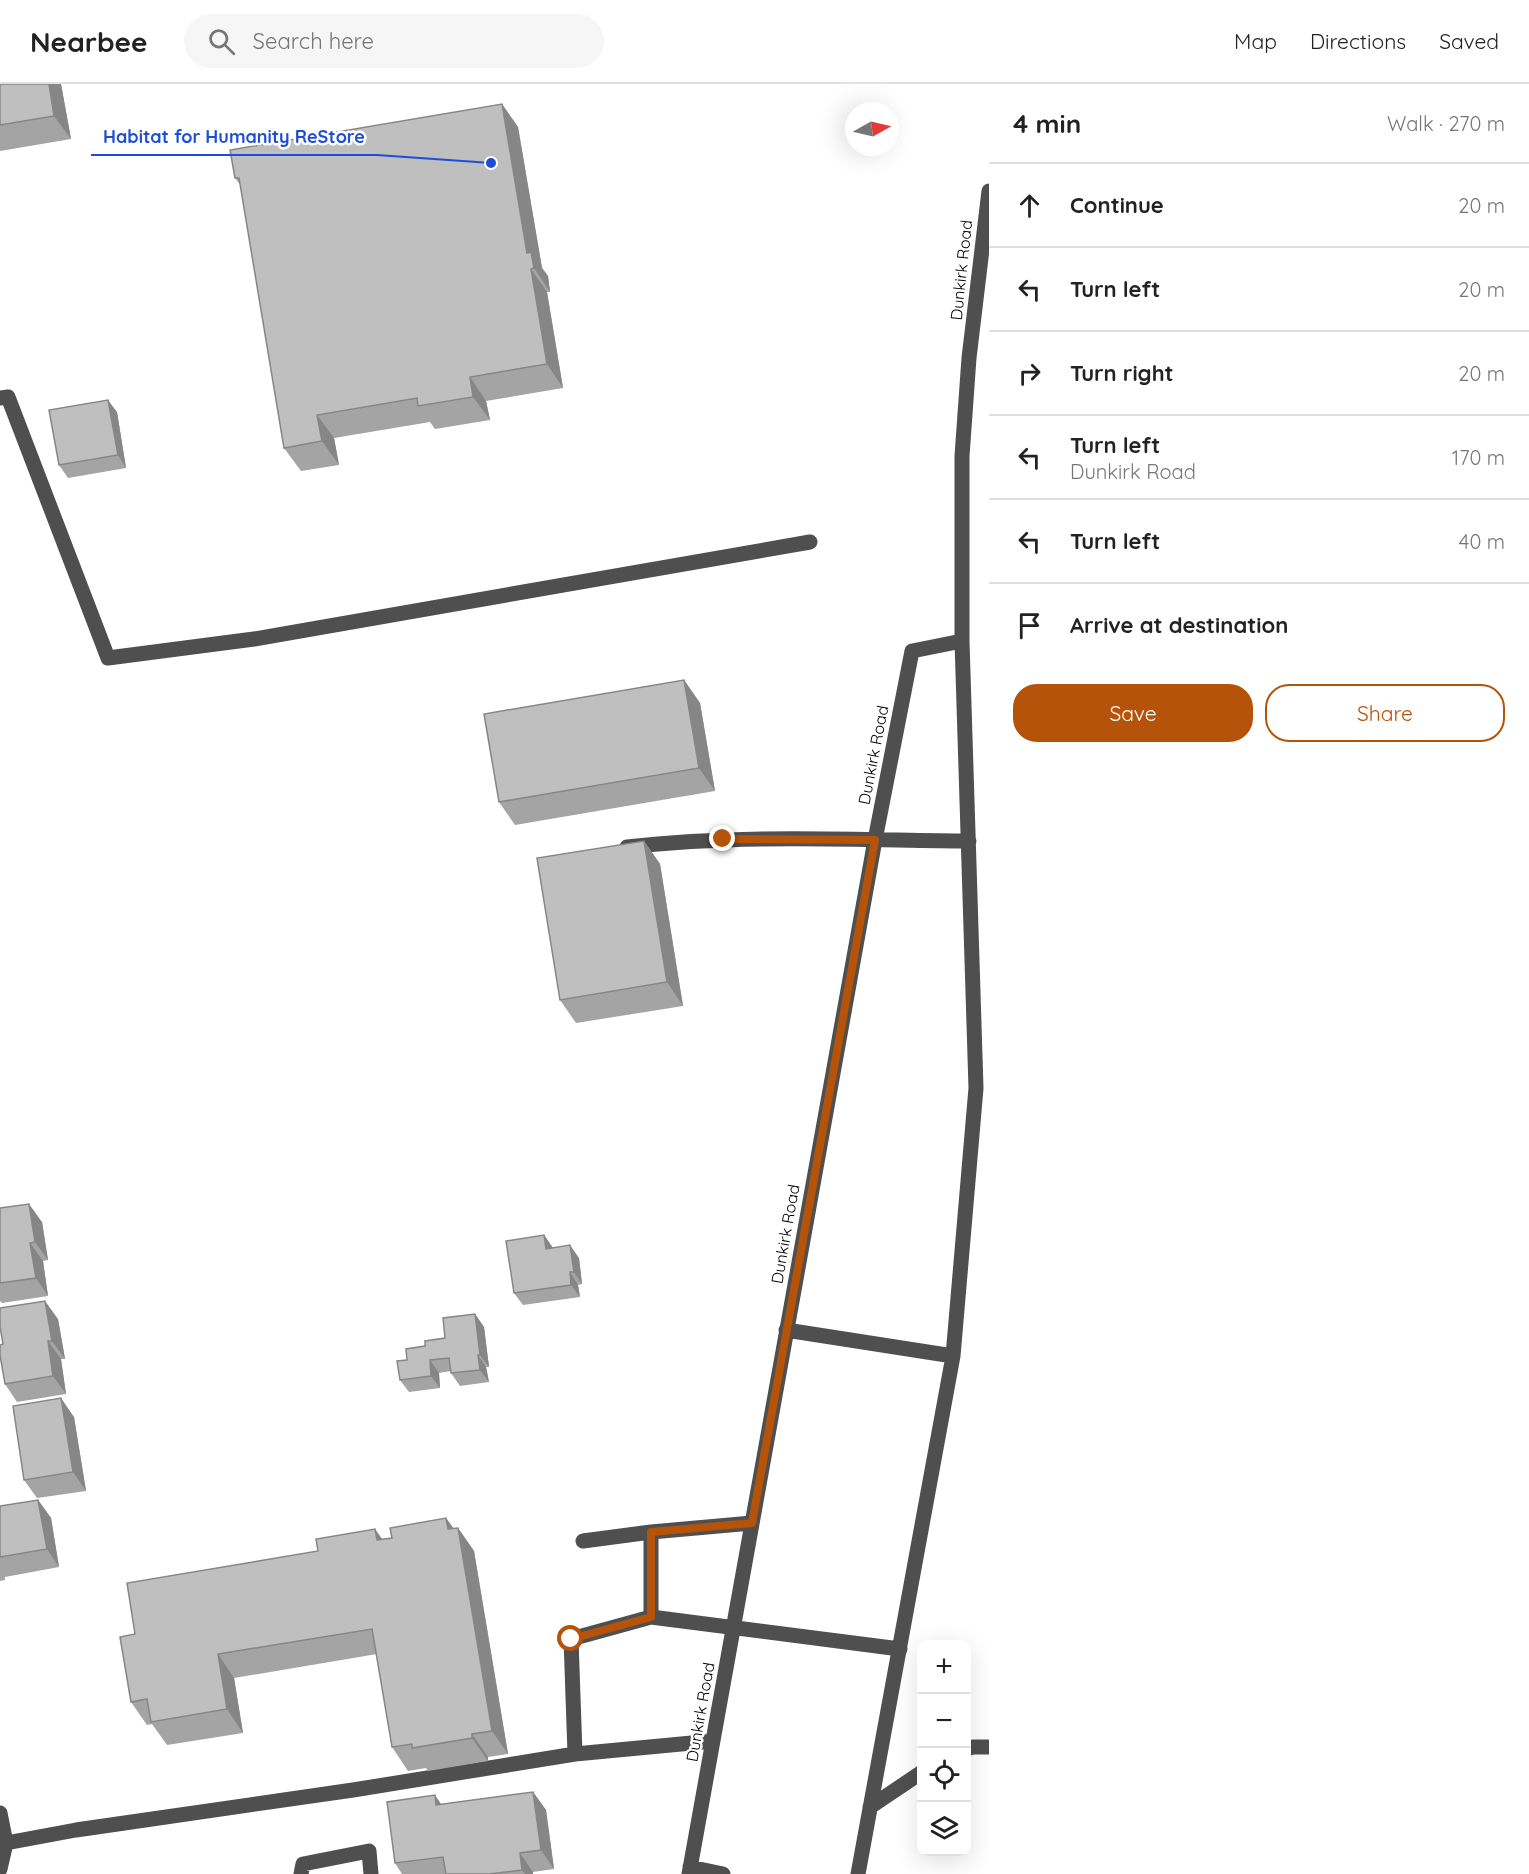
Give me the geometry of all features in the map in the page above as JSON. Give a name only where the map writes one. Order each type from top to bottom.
[{"type":"street","name":"Dunkirk Road","points":[[858,1874],[953,1356],[976,1088],[962,642],[962,456],[969,358],[989,191]]},
{"type":"street","points":[[0,398],[8,397],[108,658],[254,639],[810,542]]},
{"type":"street","name":"Dunkirk Road","points":[[690,1870],[875,840],[912,651],[962,642]]},
{"type":"street","points":[[612,848],[723,839],[969,841]]},
{"type":"street","points":[[786,1330],[953,1356]]},
{"type":"street","points":[[582,1541],[752,1523]]},
{"type":"street","points":[[651,1532],[651,1617]]},
{"type":"street","points":[[575,1754],[571,1639],[651,1617],[900,1649]]},
{"type":"street","points":[[3,1844],[76,1830],[353,1790],[575,1754],[713,1741]]},
{"type":"street","points":[[970,1748],[989,1747]]},
{"type":"street","points":[[870,1807],[917,1775]]},
{"type":"street","points":[[0,1814],[3,1844],[0,1869]]},
{"type":"street","points":[[301,1874],[303,1864],[369,1851],[371,1874]]},
{"type":"street","points":[[690,1870],[723,1874]]},
{"type":"building","points":[[0,84],[49,84],[54,116],[0,125]]},
{"type":"building","points":[[502,104],[527,253],[531,252],[534,268],[531,269],[547,364],[470,377],[473,397],[418,406],[417,398],[317,415],[322,441],[284,448],[239,178],[235,178],[230,150]]},
{"type":"building","points":[[108,400],[118,455],[59,465],[49,410]]},
{"type":"building","points":[[684,680],[699,768],[499,802],[484,714]]},
{"type":"building","points":[[644,841],[667,982],[560,1000],[537,858]]},
{"type":"building","points":[[29,1204],[35,1242],[30,1243],[36,1278],[0,1283],[0,1208]]},
{"type":"building","points":[[544,1235],[546,1249],[570,1245],[574,1272],[570,1272],[571,1285],[514,1293],[506,1241]]},
{"type":"building","points":[[45,1301],[52,1341],[48,1341],[53,1376],[5,1384],[0,1355],[0,1345],[3,1344],[0,1308]]},
{"type":"building","points":[[475,1314],[480,1370],[451,1373],[449,1358],[430,1360],[431,1376],[400,1380],[397,1361],[407,1360],[406,1349],[425,1346],[425,1341],[445,1338],[443,1318]]},
{"type":"building","points":[[61,1398],[73,1472],[24,1480],[13,1406]]},
{"type":"building","points":[[38,1500],[47,1549],[0,1557],[0,1506]]},
{"type":"building","points":[[446,1518],[448,1529],[458,1528],[492,1731],[472,1734],[472,1738],[412,1748],[412,1744],[392,1747],[372,1629],[218,1654],[227,1709],[151,1722],[147,1699],[131,1702],[120,1637],[135,1634],[127,1583],[318,1551],[316,1539],[375,1529],[377,1540],[392,1538],[390,1528]]},
{"type":"building","points":[[533,1792],[541,1850],[520,1853],[522,1870],[489,1874],[446,1874],[443,1857],[395,1863],[387,1802],[435,1795],[436,1805]]},
{"type":"place","name":"Habitat for Humanity ReStore","points":[[491,163]]},
{"type":"route","points":[[571,1639],[651,1617],[651,1532],[752,1523],[875,840],[723,839]]}]
